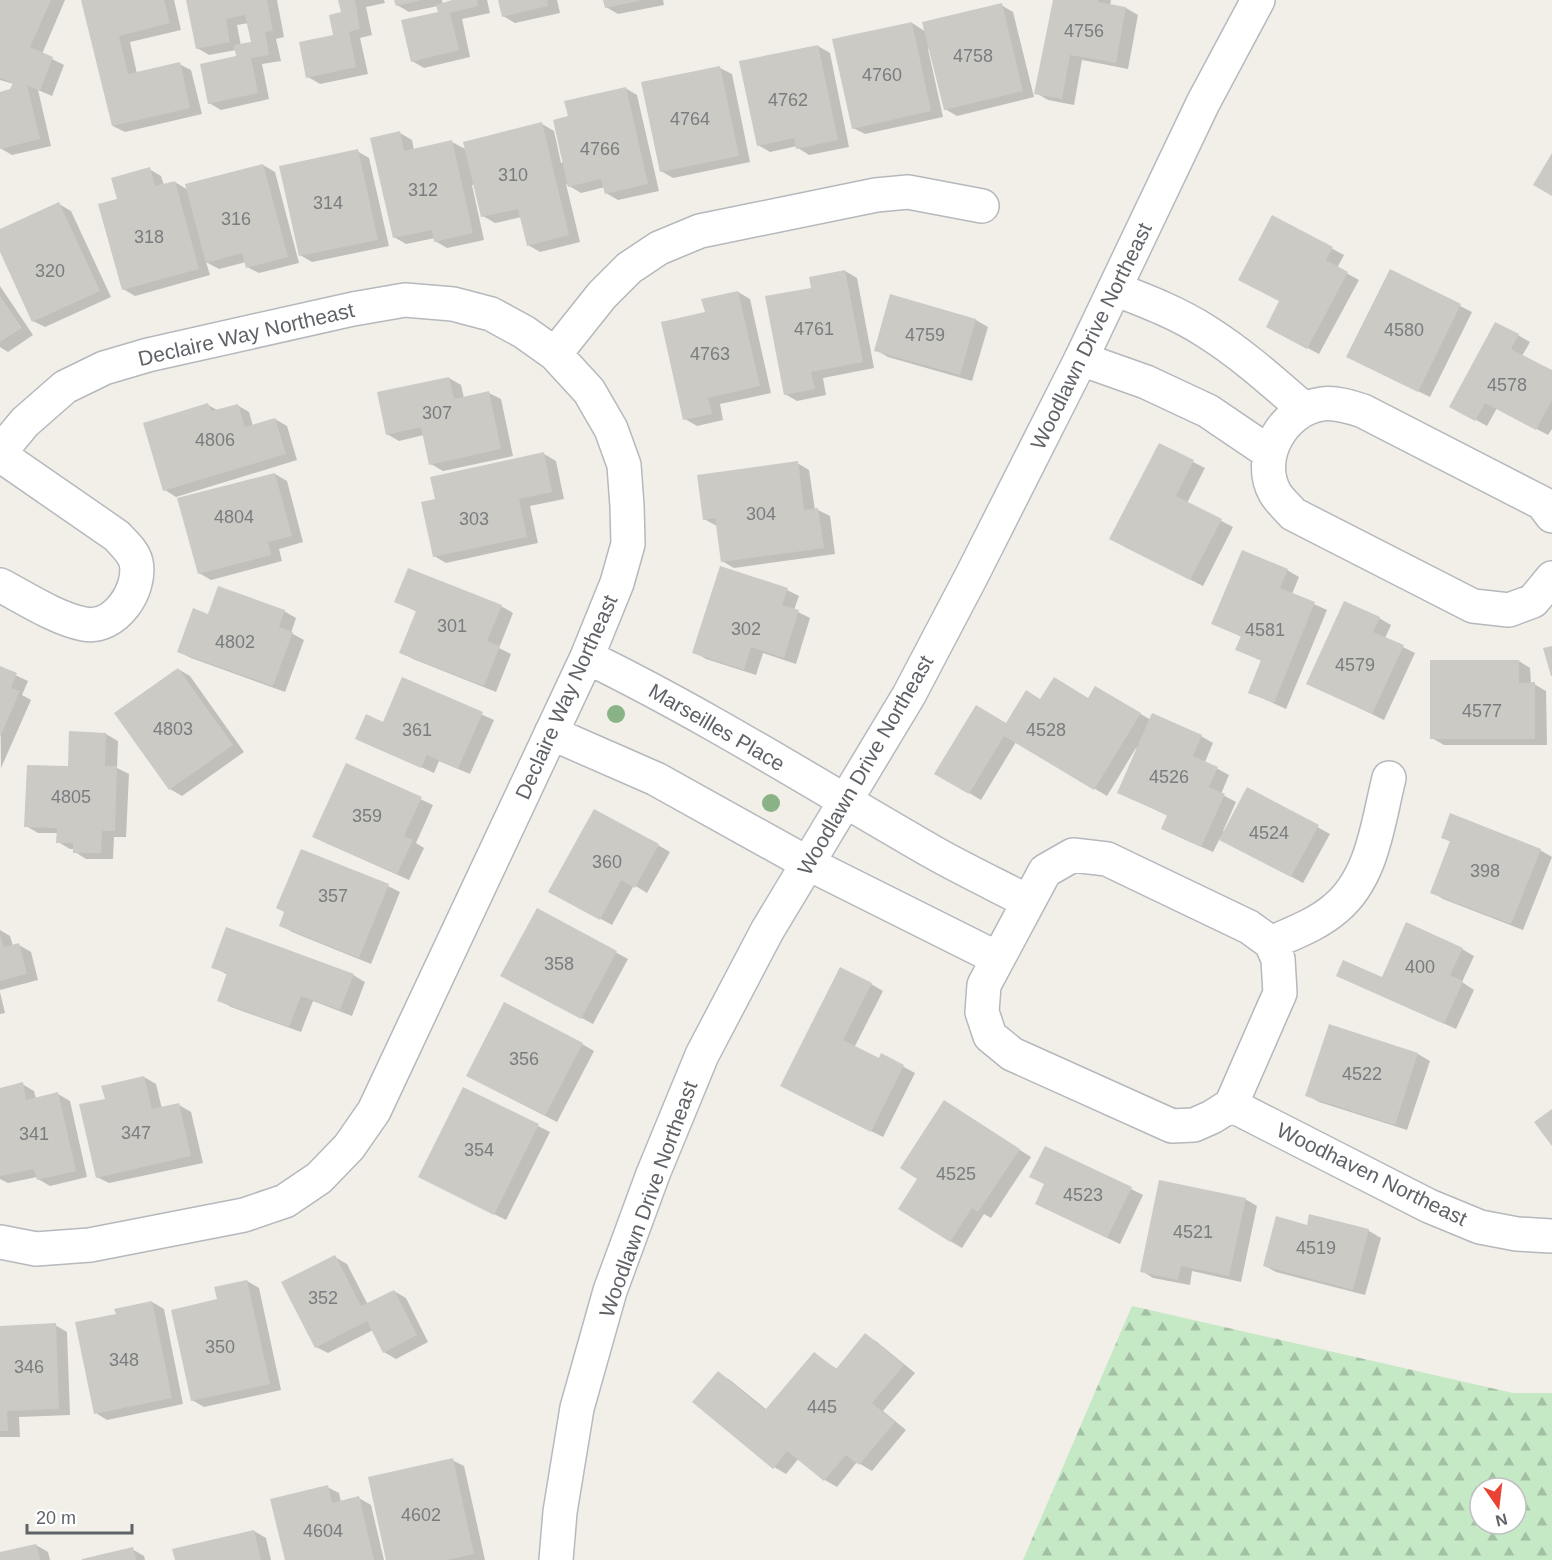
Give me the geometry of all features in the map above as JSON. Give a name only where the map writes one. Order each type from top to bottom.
[{"type":"street","name":"Woodlawn Drive Northeast","points":[[556,1560],[560,1512],[578,1408],[618,1270],[653,1174],[702,1055],[767,931],[909,695],[1081,359],[1203,103],[1258,0]]},
{"type":"street","points":[[555,354],[602,295],[629,268],[659,248],[700,231],[876,195],[908,192],[982,206]]},
{"type":"street","points":[[1115,289],[1161,307],[1207,332],[1261,371],[1304,409]]},
{"type":"street","name":"Declaire Way Northeast","points":[[0,454],[25,422],[65,387],[104,368],[148,355],[353,309],[405,300],[453,304],[491,315],[524,332],[555,354],[589,391],[611,429],[624,465],[628,544],[617,583],[587,657],[374,1111],[349,1147],[319,1178],[285,1201],[244,1215],[90,1245],[36,1249],[0,1242]]},
{"type":"street","points":[[1081,359],[1146,382],[1208,411],[1270,453]]},
{"type":"street","points":[[1552,516],[1542,503],[1363,411],[1349,406],[1323,403],[1304,409],[1283,425],[1270,453],[1269,476],[1275,493],[1293,514],[1473,606],[1509,610],[1533,601],[1552,578]]},
{"type":"street","points":[[0,454],[117,536],[132,552],[136,564],[136,584],[119,612],[109,622],[97,625],[68,620],[0,585]]},
{"type":"street","name":"Marseilles Place","points":[[587,657],[632,678],[845,801]]},
{"type":"street","points":[[550,733],[656,779],[807,863],[997,958]]},
{"type":"street","points":[[1271,943],[1308,926],[1336,908],[1356,887],[1368,860],[1389,778]]},
{"type":"street","points":[[845,801],[940,856],[1028,901]]},
{"type":"street","points":[[1073,855],[1107,859],[1249,927],[1271,943],[1278,959],[1280,993],[1231,1105],[1194,1125],[1172,1126],[1012,1054],[990,1036],[982,1012],[984,985],[1028,901],[1045,871],[1073,855]]},
{"type":"street","name":"Woodhaven Northeast","points":[[1231,1105],[1429,1206],[1480,1227],[1517,1234],[1552,1236]]},
{"type":"green space","points":[[1132,1306],[1513,1393],[1552,1393],[1552,1560],[1023,1560]]},
{"type":"building","points":[[0,0],[51,0],[30,47],[53,57],[40,91],[27,85],[40,139],[0,149],[0,92],[10,89],[13,83],[0,78]]},
{"type":"building","points":[[81,0],[164,0],[170,23],[119,36],[128,74],[180,62],[190,108],[112,126]]},
{"type":"building","points":[[186,0],[267,0],[273,31],[265,32],[269,55],[251,58],[258,93],[208,104],[200,64],[236,56],[234,45],[251,42],[245,15],[226,19],[230,42],[196,49]]},
{"type":"building","points":[[338,0],[355,0],[360,29],[349,32],[356,67],[306,78],[299,42],[333,35],[329,15],[341,12]]},
{"type":"building","points":[[394,0],[419,0],[419,1],[396,6]]},
{"type":"building","points":[[452,0],[477,0],[478,6],[450,13],[459,50],[411,62],[401,20],[438,12],[436,5]]},
{"type":"building","points":[[498,0],[547,0],[548,6],[502,17]]},
{"type":"building","points":[[603,0],[639,0],[639,1],[605,8]]},
{"type":"building","points":[[1053,0],[1098,0],[1098,2],[1126,7],[1116,63],[1070,55],[1062,99],[1034,94]]},
{"type":"building","points":[[1002,3],[1023,91],[944,110],[922,22]]},
{"type":"building","points":[[912,22],[931,111],[852,129],[832,39]]},
{"type":"building","points":[[818,45],[838,140],[796,149],[794,138],[757,146],[739,61]]},
{"type":"building","points":[[720,66],[739,156],[660,172],[641,82]]},
{"type":"building","points":[[626,87],[648,184],[605,194],[601,179],[568,187],[553,120],[568,116],[564,101]]},
{"type":"building","points":[[542,122],[569,235],[527,246],[518,209],[481,217],[463,142]]},
{"type":"building","points":[[400,131],[404,151],[452,140],[473,233],[434,242],[432,230],[393,238],[370,138]]},
{"type":"building","points":[[358,149],[378,240],[299,256],[279,166]]},
{"type":"building","points":[[1552,153],[1552,196],[1533,185]]},
{"type":"building","points":[[263,164],[288,257],[246,268],[242,253],[206,263],[185,184]]},
{"type":"building","points":[[150,167],[155,186],[175,181],[199,269],[122,290],[98,204],[117,199],[111,178]]},
{"type":"building","points":[[59,202],[100,291],[32,322],[0,252],[0,229]]},
{"type":"building","points":[[1272,215],[1333,247],[1326,260],[1348,272],[1307,349],[1266,327],[1279,301],[1238,280]]},
{"type":"building","points":[[1390,269],[1461,304],[1418,392],[1346,357]]},
{"type":"building","points":[[845,270],[863,362],[811,372],[815,389],[784,395],[765,296],[811,288],[809,277]]},
{"type":"building","points":[[738,291],[760,386],[708,398],[712,414],[683,420],[661,322],[705,312],[701,299]]},
{"type":"building","points":[[890,294],[976,319],[960,375],[874,351]]},
{"type":"building","points":[[0,296],[22,328],[0,342]]},
{"type":"building","points":[[1495,322],[1519,334],[1511,349],[1552,370],[1552,400],[1536,430],[1485,403],[1475,421],[1449,407]]},
{"type":"building","points":[[449,377],[454,399],[489,391],[501,449],[429,465],[421,427],[386,435],[377,392]]},
{"type":"building","points":[[208,403],[211,411],[238,404],[245,427],[275,418],[286,454],[163,491],[143,423]]},
{"type":"building","points":[[1159,443],[1194,460],[1176,496],[1222,519],[1190,580],[1109,539]]},
{"type":"building","points":[[544,452],[552,492],[519,499],[527,537],[433,557],[421,502],[435,499],[430,477]]},
{"type":"building","points":[[798,461],[804,510],[818,508],[824,548],[721,562],[715,518],[703,520],[697,475]]},
{"type":"building","points":[[275,473],[292,536],[268,542],[271,555],[198,574],[177,498]]},
{"type":"building","points":[[1242,550],[1288,569],[1280,588],[1315,602],[1274,703],[1248,693],[1261,660],[1235,650],[1241,636],[1211,624]]},
{"type":"building","points":[[720,566],[788,588],[782,605],[799,610],[784,658],[751,647],[744,670],[692,653]]},
{"type":"building","points":[[408,568],[502,605],[487,641],[500,646],[484,686],[399,653],[416,611],[394,602]]},
{"type":"building","points":[[218,586],[285,610],[279,627],[293,632],[273,686],[177,652],[193,608],[208,614]]},
{"type":"building","points":[[1344,601],[1380,617],[1373,632],[1404,645],[1372,714],[1306,684]]},
{"type":"building","points":[[1552,646],[1552,676],[1551,676],[1543,648]]},
{"type":"building","points":[[1430,660],[1519,660],[1519,683],[1535,682],[1535,739],[1430,739]]},
{"type":"building","points":[[0,666],[17,673],[11,688],[20,691],[0,737]]},
{"type":"building","points":[[178,668],[233,745],[169,790],[114,713]]},
{"type":"building","points":[[402,677],[483,712],[458,769],[427,755],[421,768],[355,739],[366,714],[383,722]]},
{"type":"building","points":[[1054,677],[1088,698],[1095,686],[1141,713],[1094,790],[1004,736],[969,794],[934,774],[976,705],[1006,723],[1026,690],[1040,699]]},
{"type":"building","points":[[1152,713],[1202,735],[1193,756],[1218,767],[1209,787],[1225,794],[1201,847],[1161,829],[1167,815],[1117,793]]},
{"type":"building","points":[[69,731],[106,733],[105,766],[117,766],[115,831],[102,831],[101,853],[73,853],[73,843],[56,843],[57,828],[24,827],[27,765],[68,766]]},
{"type":"building","points":[[346,763],[422,797],[404,836],[413,840],[397,874],[312,837]]},
{"type":"building","points":[[1247,787],[1319,825],[1291,877],[1219,840]]},
{"type":"building","points":[[594,809],[659,844],[635,888],[621,880],[600,920],[548,892]]},
{"type":"building","points":[[1450,813],[1541,849],[1511,924],[1430,893],[1450,841],[1441,838]]},
{"type":"building","points":[[301,849],[389,884],[359,958],[279,926],[284,912],[276,908]]},
{"type":"building","points":[[537,908],[617,951],[581,1019],[500,976]]},
{"type":"building","points":[[1406,922],[1463,948],[1450,975],[1463,981],[1444,1024],[1336,976],[1343,960],[1382,977]]},
{"type":"building","points":[[226,927],[354,974],[340,1010],[301,996],[289,1027],[217,1001],[227,973],[211,968]]},
{"type":"building","points":[[0,935],[4,947],[19,943],[27,974],[0,981]]},
{"type":"building","points":[[840,967],[872,983],[843,1040],[879,1058],[881,1053],[904,1065],[871,1132],[780,1086]]},
{"type":"building","points":[[504,1002],[583,1043],[545,1116],[466,1076]]},
{"type":"building","points":[[1329,1024],[1418,1053],[1395,1125],[1305,1096]]},
{"type":"building","points":[[144,1076],[152,1109],[179,1103],[191,1156],[96,1178],[79,1104],[105,1099],[101,1086]]},
{"type":"building","points":[[23,1082],[26,1100],[58,1092],[76,1171],[37,1180],[34,1169],[0,1176],[0,1088]]},
{"type":"building","points":[[463,1087],[539,1124],[494,1215],[418,1177]]},
{"type":"building","points":[[944,1100],[1020,1149],[978,1212],[972,1208],[950,1242],[898,1209],[917,1179],[900,1168]]},
{"type":"building","points":[[1552,1109],[1552,1146],[1534,1122]]},
{"type":"building","points":[[1045,1146],[1132,1187],[1107,1238],[1035,1204],[1044,1184],[1029,1177]]},
{"type":"building","points":[[1159,1180],[1246,1198],[1229,1276],[1181,1266],[1178,1280],[1140,1272]]},
{"type":"building","points":[[1309,1214],[1369,1229],[1353,1290],[1263,1266],[1276,1216],[1307,1225]]},
{"type":"building","points":[[335,1255],[361,1306],[394,1290],[417,1335],[383,1353],[367,1321],[315,1348],[281,1282]]},
{"type":"building","points":[[247,1280],[270,1384],[191,1401],[171,1310],[217,1299],[214,1287]]},
{"type":"building","points":[[152,1301],[172,1398],[94,1414],[75,1322],[116,1314],[114,1309]]},
{"type":"building","points":[[56,1323],[59,1409],[7,1411],[8,1431],[0,1431],[0,1326]]},
{"type":"building","points":[[865,1333],[904,1365],[872,1403],[895,1422],[859,1465],[846,1455],[824,1481],[787,1451],[773,1469],[692,1402],[718,1371],[765,1410],[814,1352],[836,1369]]},
{"type":"building","points":[[453,1458],[474,1554],[447,1560],[386,1560],[368,1477]]},
{"type":"building","points":[[328,1485],[332,1503],[359,1496],[374,1560],[285,1560],[270,1499]]},
{"type":"building","points":[[254,1530],[261,1560],[175,1560],[172,1549]]},
{"type":"building","points":[[36,1544],[40,1560],[0,1560],[0,1552]]},
{"type":"building","points":[[133,1547],[136,1560],[82,1560],[82,1559]]}]
